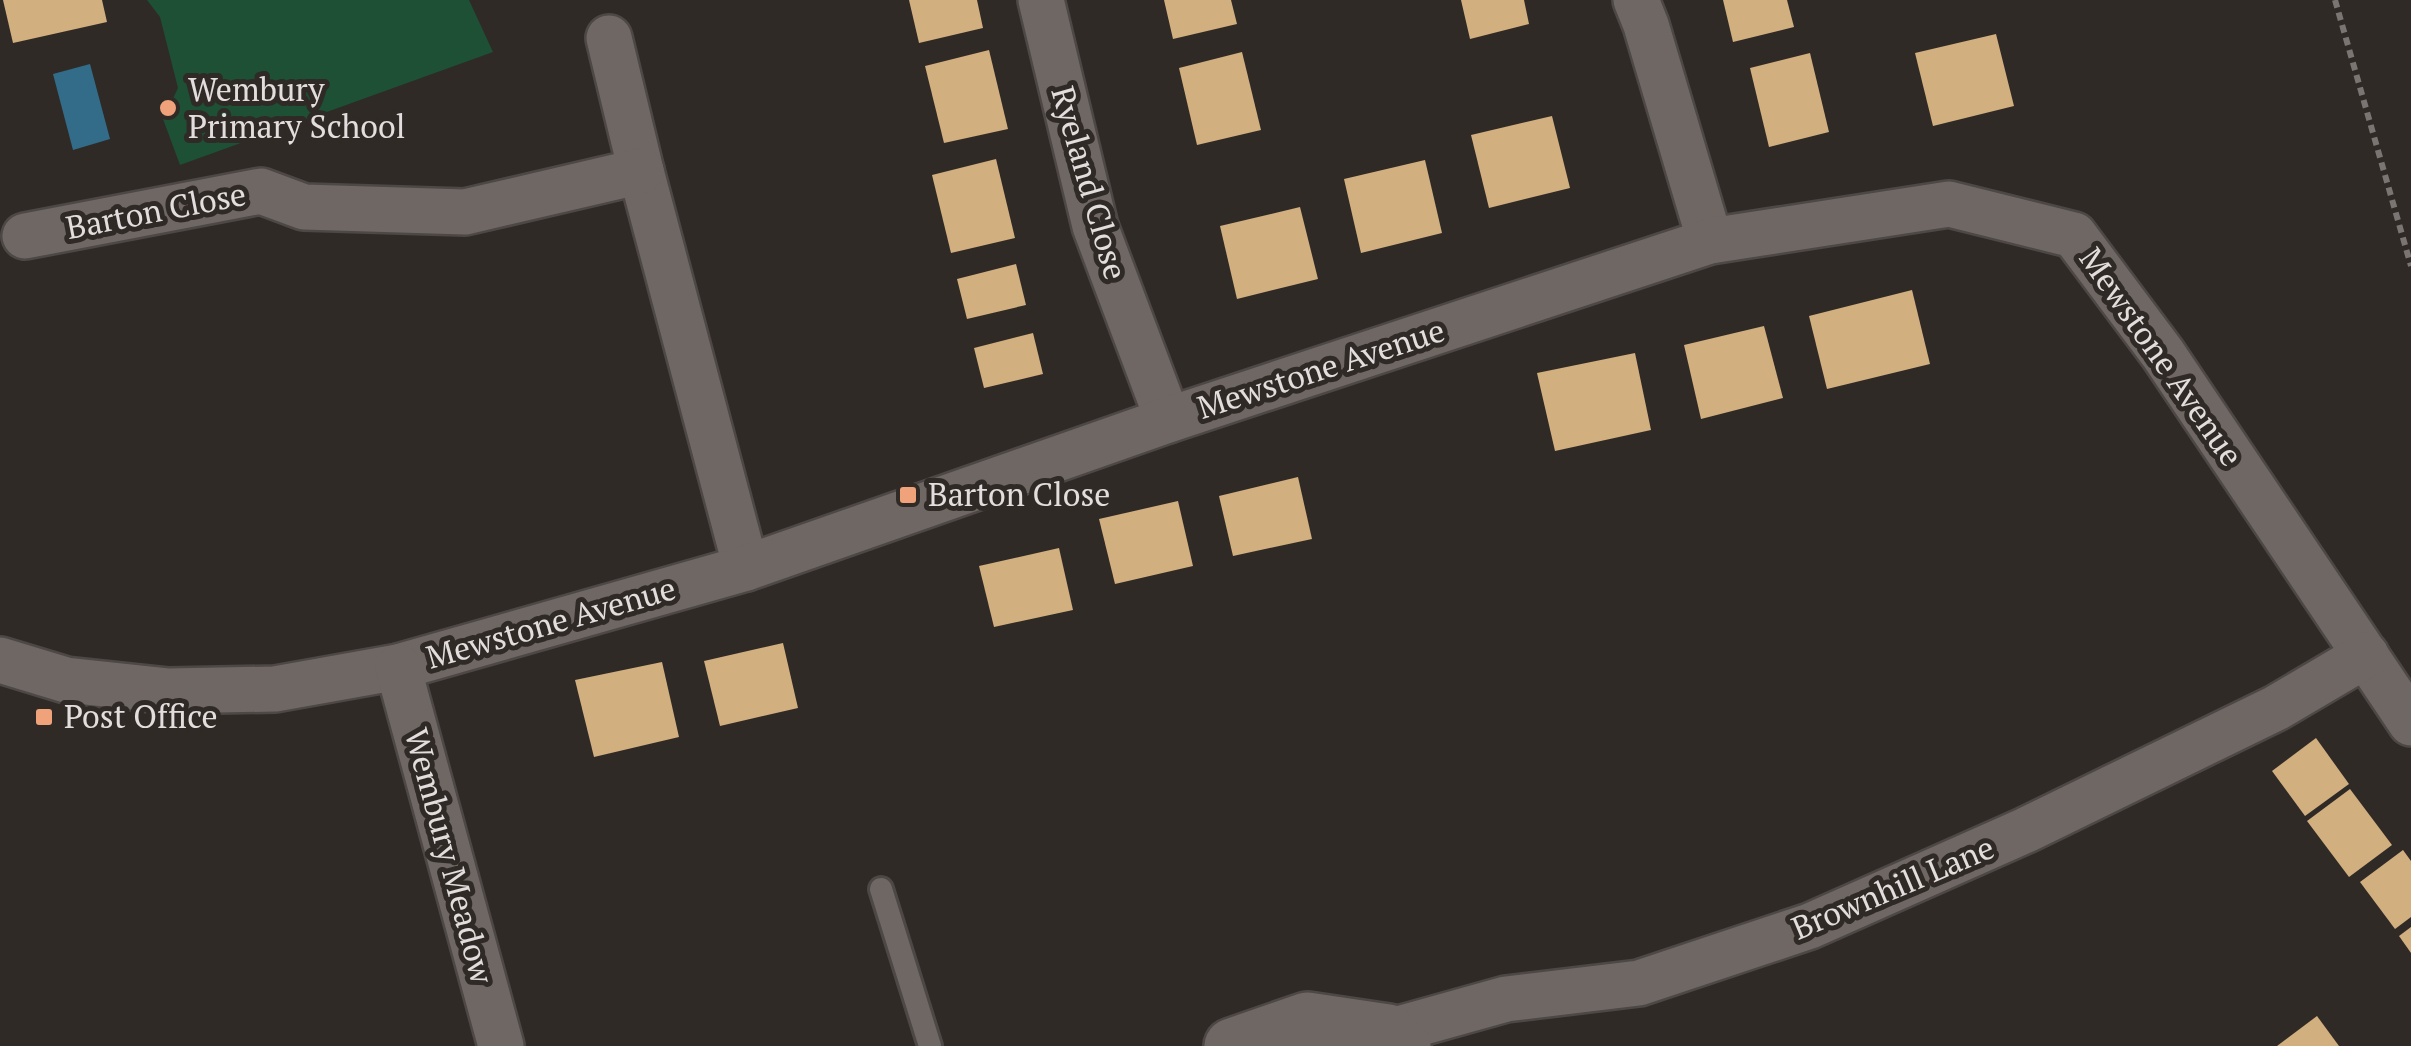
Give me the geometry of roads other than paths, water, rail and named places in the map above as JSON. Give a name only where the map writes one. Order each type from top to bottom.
[{"type":"street","name":"Ryeland Close","points":[[1042,0],[1095,226],[1168,420]]},
{"type":"street","points":[[1636,0],[1710,241]]},
{"type":"street","points":[[608,38],[746,568]]},
{"type":"street","name":"Barton Close","points":[[25,236],[262,191],[304,207],[465,212],[641,170]]},
{"type":"street","name":"Mewstone Avenue","points":[[0,660],[66,680],[169,691],[275,688],[398,666],[746,568],[1168,420],[1710,241],[1949,204],[2074,235],[2163,354],[2411,723]]},
{"type":"street","name":"Brownhill Lane","points":[[1395,1039],[1506,999],[1639,983],[1810,926],[2026,830],[2276,708],[2366,655]]},
{"type":"street","name":"Wembury Meadow","points":[[398,666],[501,1046]]},
{"type":"street","points":[[1232,1046],[1306,1020],[1395,1039]]},
{"type":"lane","points":[[881,889],[930,1046]]},
{"type":"water","points":[[90,64],[110,139],[73,150],[53,74]]},
{"type":"place","name":"Wembury Primary School","points":[[168,108]]},
{"type":"place","name":"Barton Close","points":[[908,495]]},
{"type":"place","name":"Post Office","points":[[44,717]]}]
